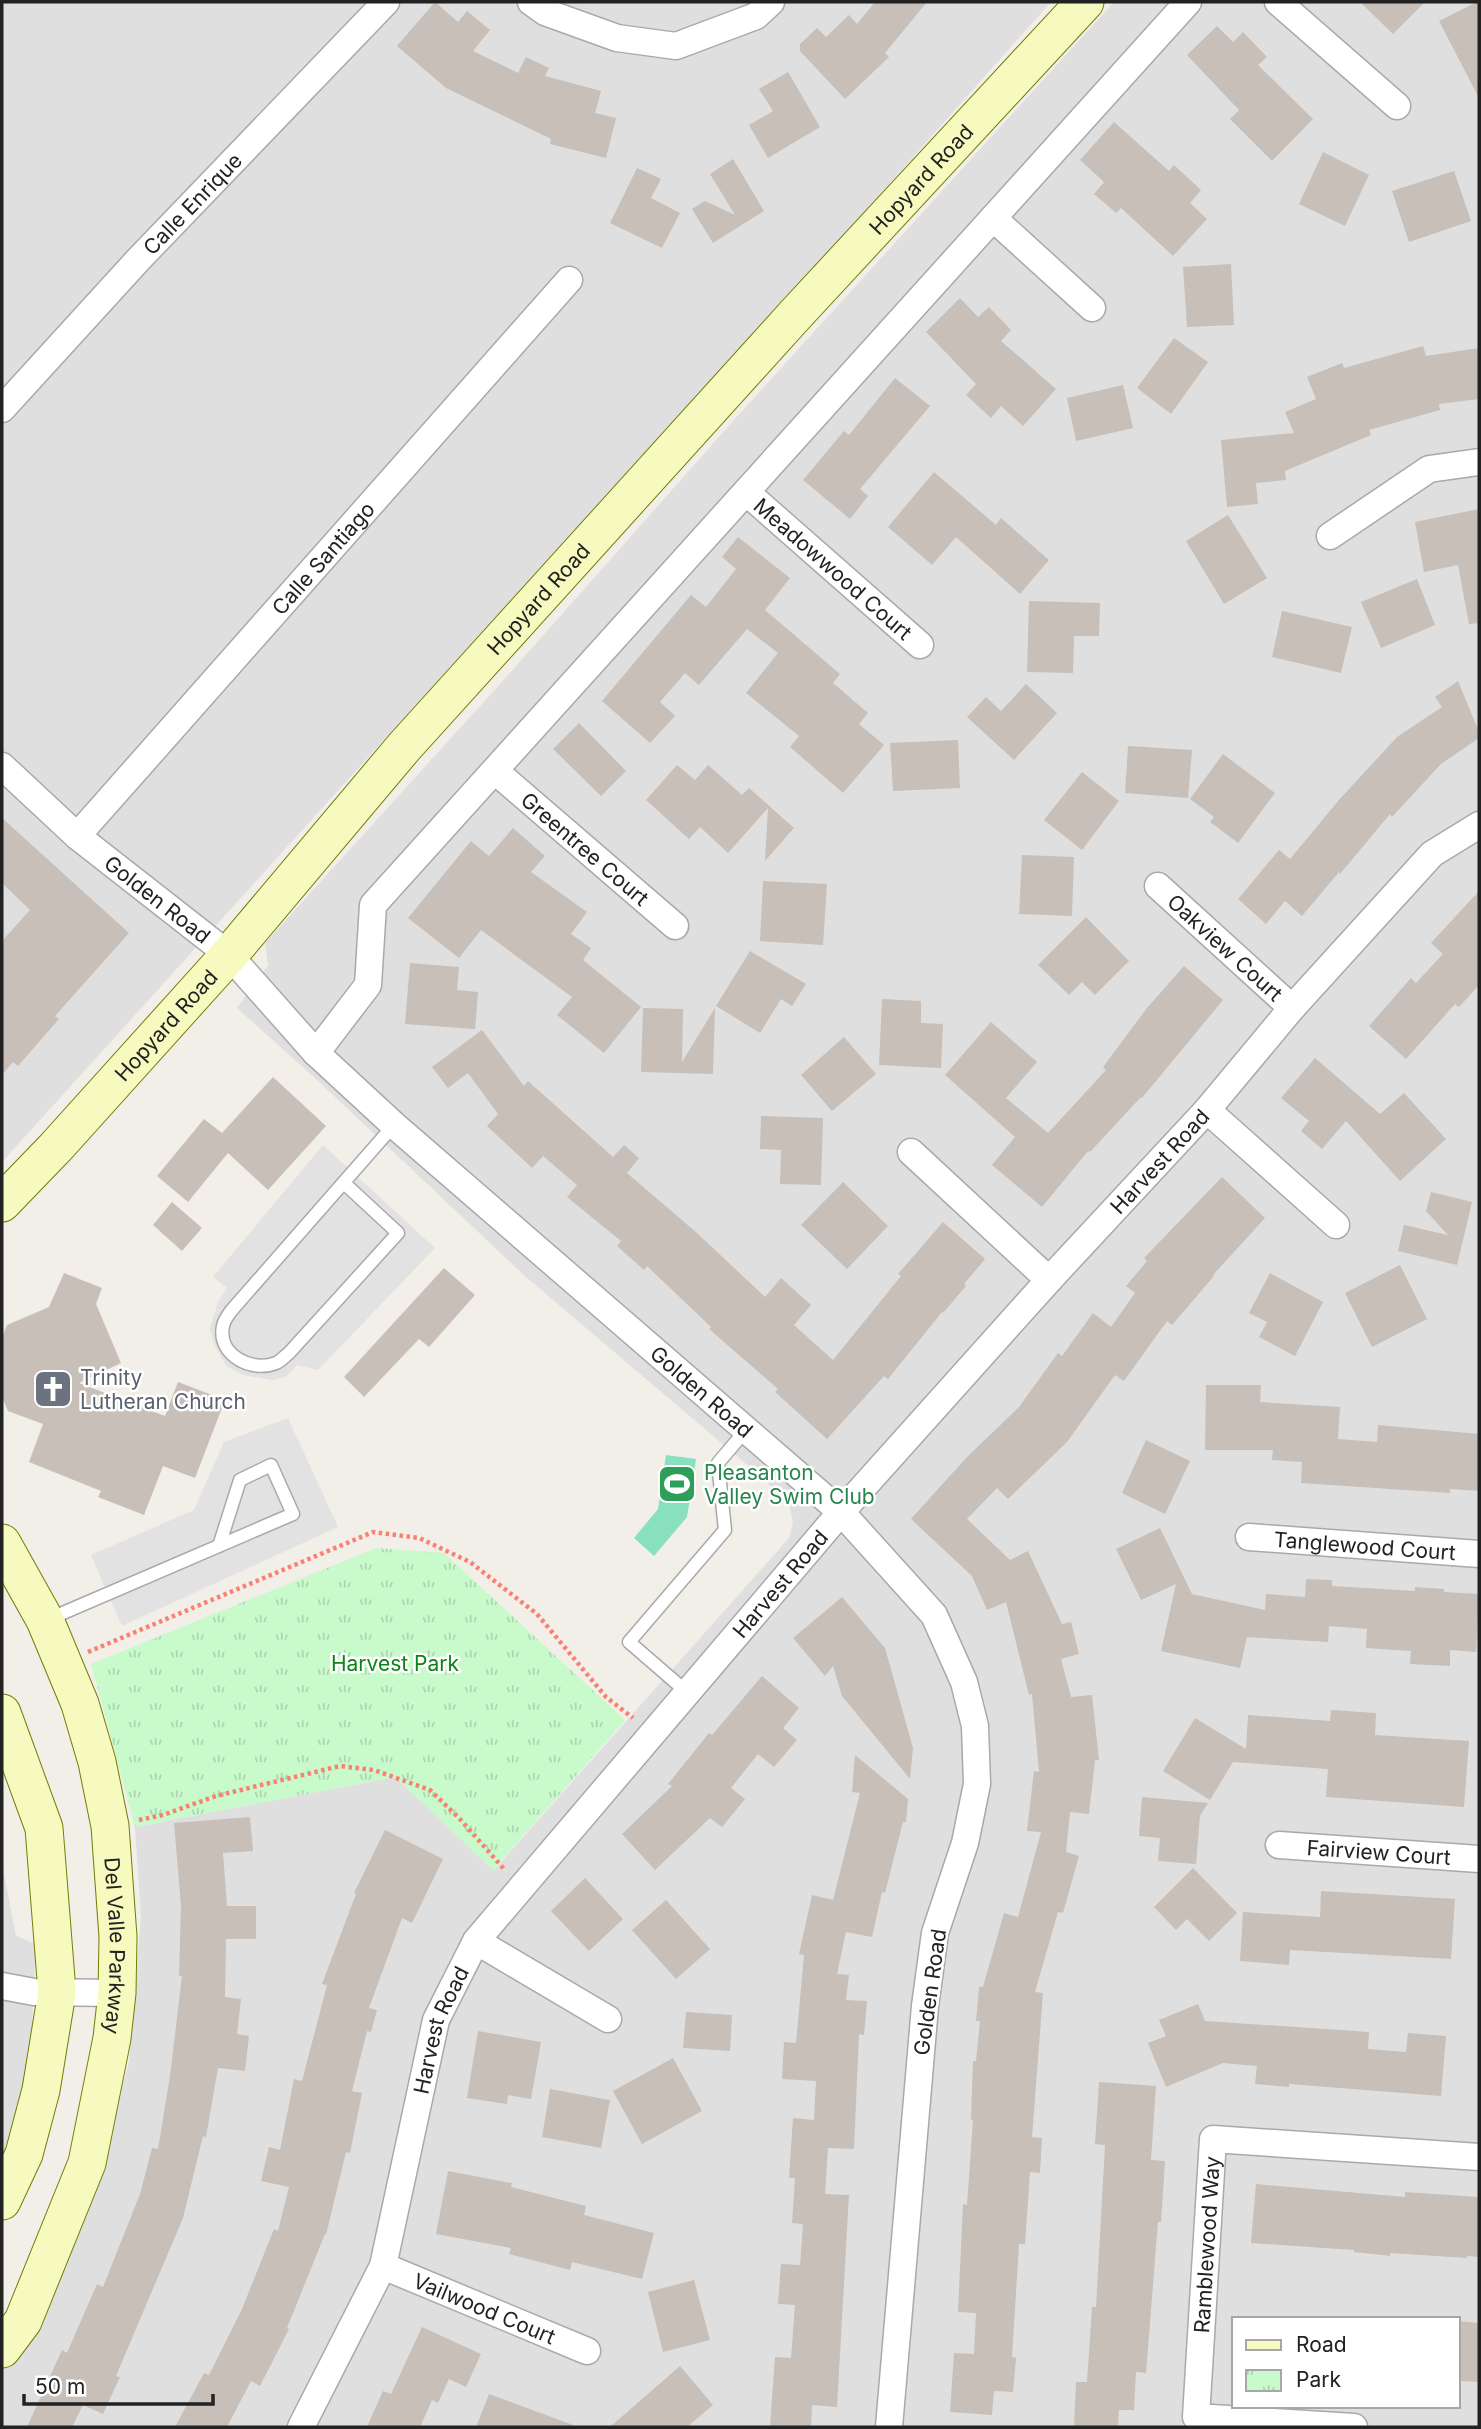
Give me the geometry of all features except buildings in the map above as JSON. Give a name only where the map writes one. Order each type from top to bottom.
[{"type":"main road","name":"Hopyard Road","points":[[3,1202],[85,1117],[229,955],[404,747],[795,315],[1085,2]]},
{"type":"main road","name":"Del Valle Parkway","points":[[2,1543],[45,1620],[83,1716],[97,1762],[110,1826],[117,1898],[117,1993],[112,2038],[88,2163],[23,2321],[2,2349]]},
{"type":"main road","points":[[2,1713],[44,1828],[57,1992],[41,2090],[24,2154],[2,2200]]},
{"type":"street","name":"Calle Enrique","points":[[2,409],[138,260],[386,2]]},
{"type":"street","points":[[531,2],[545,12],[617,38],[676,46],[756,16],[771,2]]},
{"type":"street","points":[[316,1053],[368,985],[373,905],[1188,2]]},
{"type":"street","points":[[1278,2],[1397,106]]},
{"type":"street","points":[[993,218],[1092,308]]},
{"type":"street","name":"Calle Santiago","points":[[77,836],[569,280]]},
{"type":"street","points":[[1330,537],[1429,469],[1479,462]]},
{"type":"street","name":"Meadowwood Court","points":[[746,492],[920,645]]},
{"type":"street","name":"Golden Road","points":[[2,766],[77,836],[229,955],[316,1053],[394,1125],[841,1512],[934,1615],[964,1682],[975,1726],[977,1784],[965,1843],[934,1933],[925,2006],[889,2427]]},
{"type":"street","name":"Greentree Court","points":[[495,771],[675,926]]},
{"type":"street","name":"Harvest Road","points":[[301,2427],[383,2266],[436,2020],[476,1941],[841,1512],[1049,1280],[1207,1110],[1292,1009],[1432,854],[1479,825]]},
{"type":"street","name":"Oakview Court","points":[[1158,886],[1292,1009]]},
{"type":"street","points":[[1207,1110],[1336,1224]]},
{"type":"street","points":[[911,1152],[1049,1280]]},
{"type":"street","name":"Tanglewood Court","points":[[1249,1536],[1479,1554]]},
{"type":"street","name":"Fairview Court","points":[[1279,1845],[1479,1859]]},
{"type":"street","points":[[476,1941],[608,2019]]},
{"type":"street","points":[[2,1986],[34,1992],[117,1993]]},
{"type":"street","name":"Ramblewood Way","points":[[1354,2427],[1196,2417],[1213,2139],[1479,2157]]},
{"type":"street","name":"Vailwood Court","points":[[383,2266],[587,2351]]},
{"type":"lane","points":[[344,1184],[398,1233],[278,1363],[262,1366],[246,1364],[233,1356],[223,1342],[223,1326],[231,1311],[394,1125]]},
{"type":"lane","points":[[688,1692],[629,1642],[725,1530],[718,1463],[746,1430]]},
{"type":"lane","points":[[45,1620],[219,1546],[293,1514],[271,1465],[240,1480],[219,1546]]},
{"type":"path","points":[[64,1664],[104,1644],[373,1532],[419,1538],[470,1562],[537,1614],[606,1696],[652,1735]]},
{"type":"path","points":[[110,1826],[163,1815],[216,1796],[340,1766],[374,1770],[430,1790],[459,1818],[491,1856],[523,1886]]},
{"type":"shaded area","points":[[2,2],[1051,2],[825,256],[2,1162]]},
{"type":"shaded area","points":[[1114,2],[1479,2],[1479,2427],[2,2427],[2,2371],[24,2339],[94,2189],[129,2062],[141,1917],[135,1827],[395,1777],[494,1870],[789,1538],[793,1523],[790,1508],[766,1481],[526,1277],[237,1008],[268,965],[265,943],[733,421]]},
{"type":"shaded area","points":[[323,1145],[435,1248],[318,1370],[297,1365],[287,1376],[273,1380],[243,1375],[226,1366],[214,1344],[210,1329],[218,1302],[227,1288],[213,1277]]},
{"type":"shaded area","points":[[288,1418],[338,1527],[122,1626],[91,1555],[194,1510],[224,1442]]},
{"type":"shaded area","points":[[2,1863],[16,1936],[36,1944],[30,2067],[10,2144],[2,2163]]},
{"type":"green space","name":"Pleasanton Valley Swim Club","points":[[666,1455],[696,1459],[687,1517],[654,1556],[634,1538],[658,1509]]},
{"type":"green space","name":"Harvest Park","points":[[376,1548],[444,1553],[625,1720],[493,1870],[395,1777],[135,1827],[91,1664]]},
{"type":"place","name":"Trinity Lutheran Church","points":[[53,1389]]},
{"type":"place","name":"Pleasanton Valley Swim Club","points":[[677,1484]]}]
